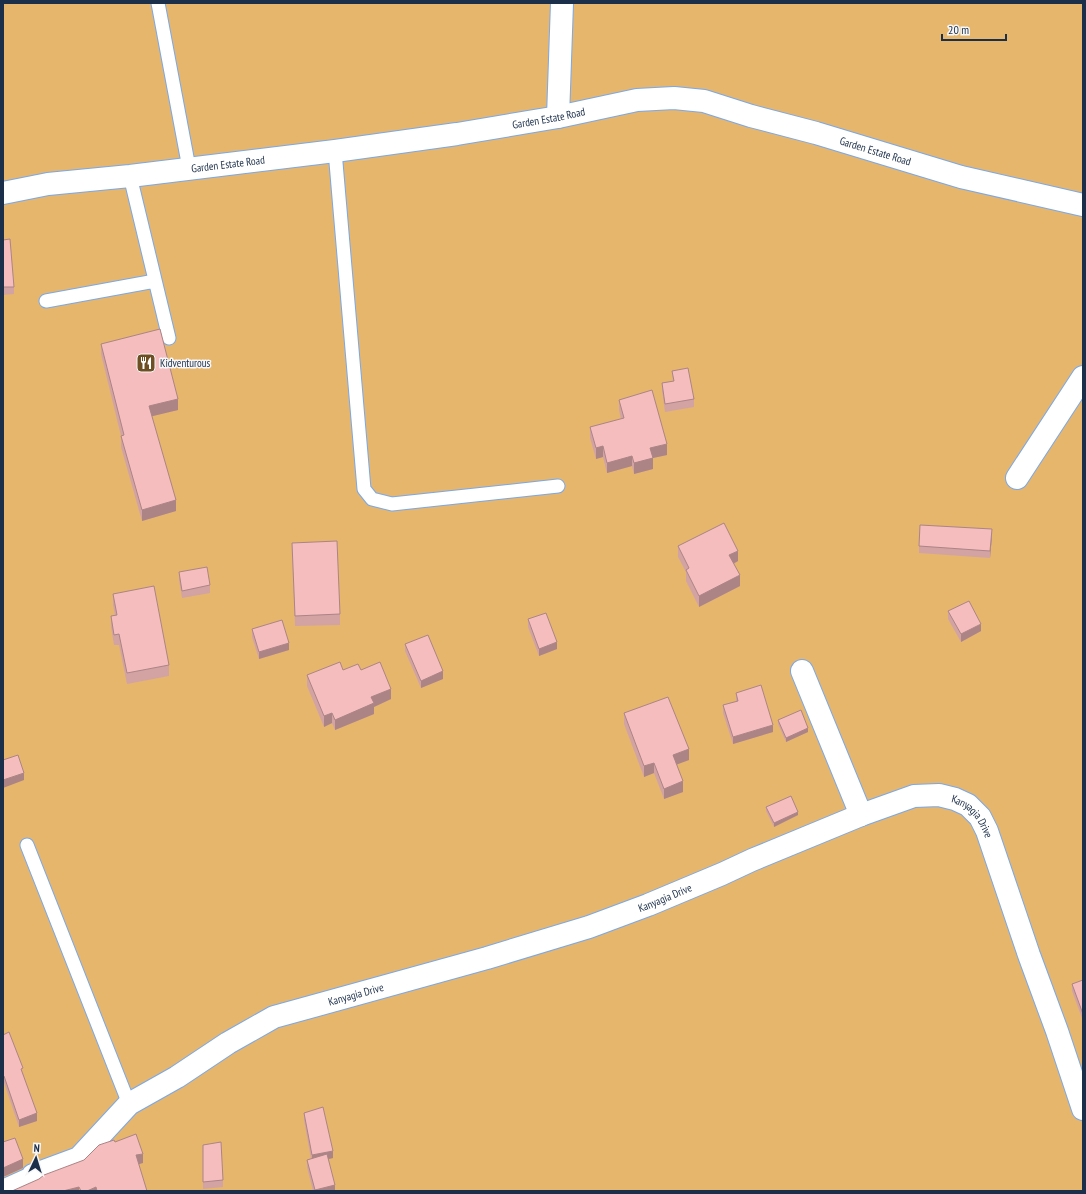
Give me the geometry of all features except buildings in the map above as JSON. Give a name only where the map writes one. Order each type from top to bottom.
[{"type":"street","points":[[558,117],[562,3]]},
{"type":"street","name":"Garden Estate Road","points":[[3,193],[48,184],[130,176],[335,151],[457,134],[558,117],[637,100],[674,98],[704,101],[961,177],[1083,205]]},
{"type":"street","points":[[1018,478],[1083,377]]},
{"type":"street","points":[[802,671],[860,815]]},
{"type":"street","name":"Kanyagia Drive","points":[[4,1191],[34,1177],[33,1175],[80,1158],[129,1104],[177,1077],[228,1043],[274,1017],[486,958],[589,927],[648,905],[860,815],[914,796],[939,795],[955,799],[968,804],[980,817],[993,848],[1083,1109]]},
{"type":"lane","points":[[158,3],[189,168]]},
{"type":"lane","points":[[335,151],[364,489],[372,499],[392,504],[558,486]]},
{"type":"lane","points":[[130,176],[170,338]]},
{"type":"lane","points":[[46,301],[155,281]]},
{"type":"lane","points":[[27,845],[129,1104]]},
{"type":"shaded area","points":[[3,3],[1083,3],[1083,1191],[3,1191]]},
{"type":"place","name":"Kidventurous","points":[[146,363]]}]
